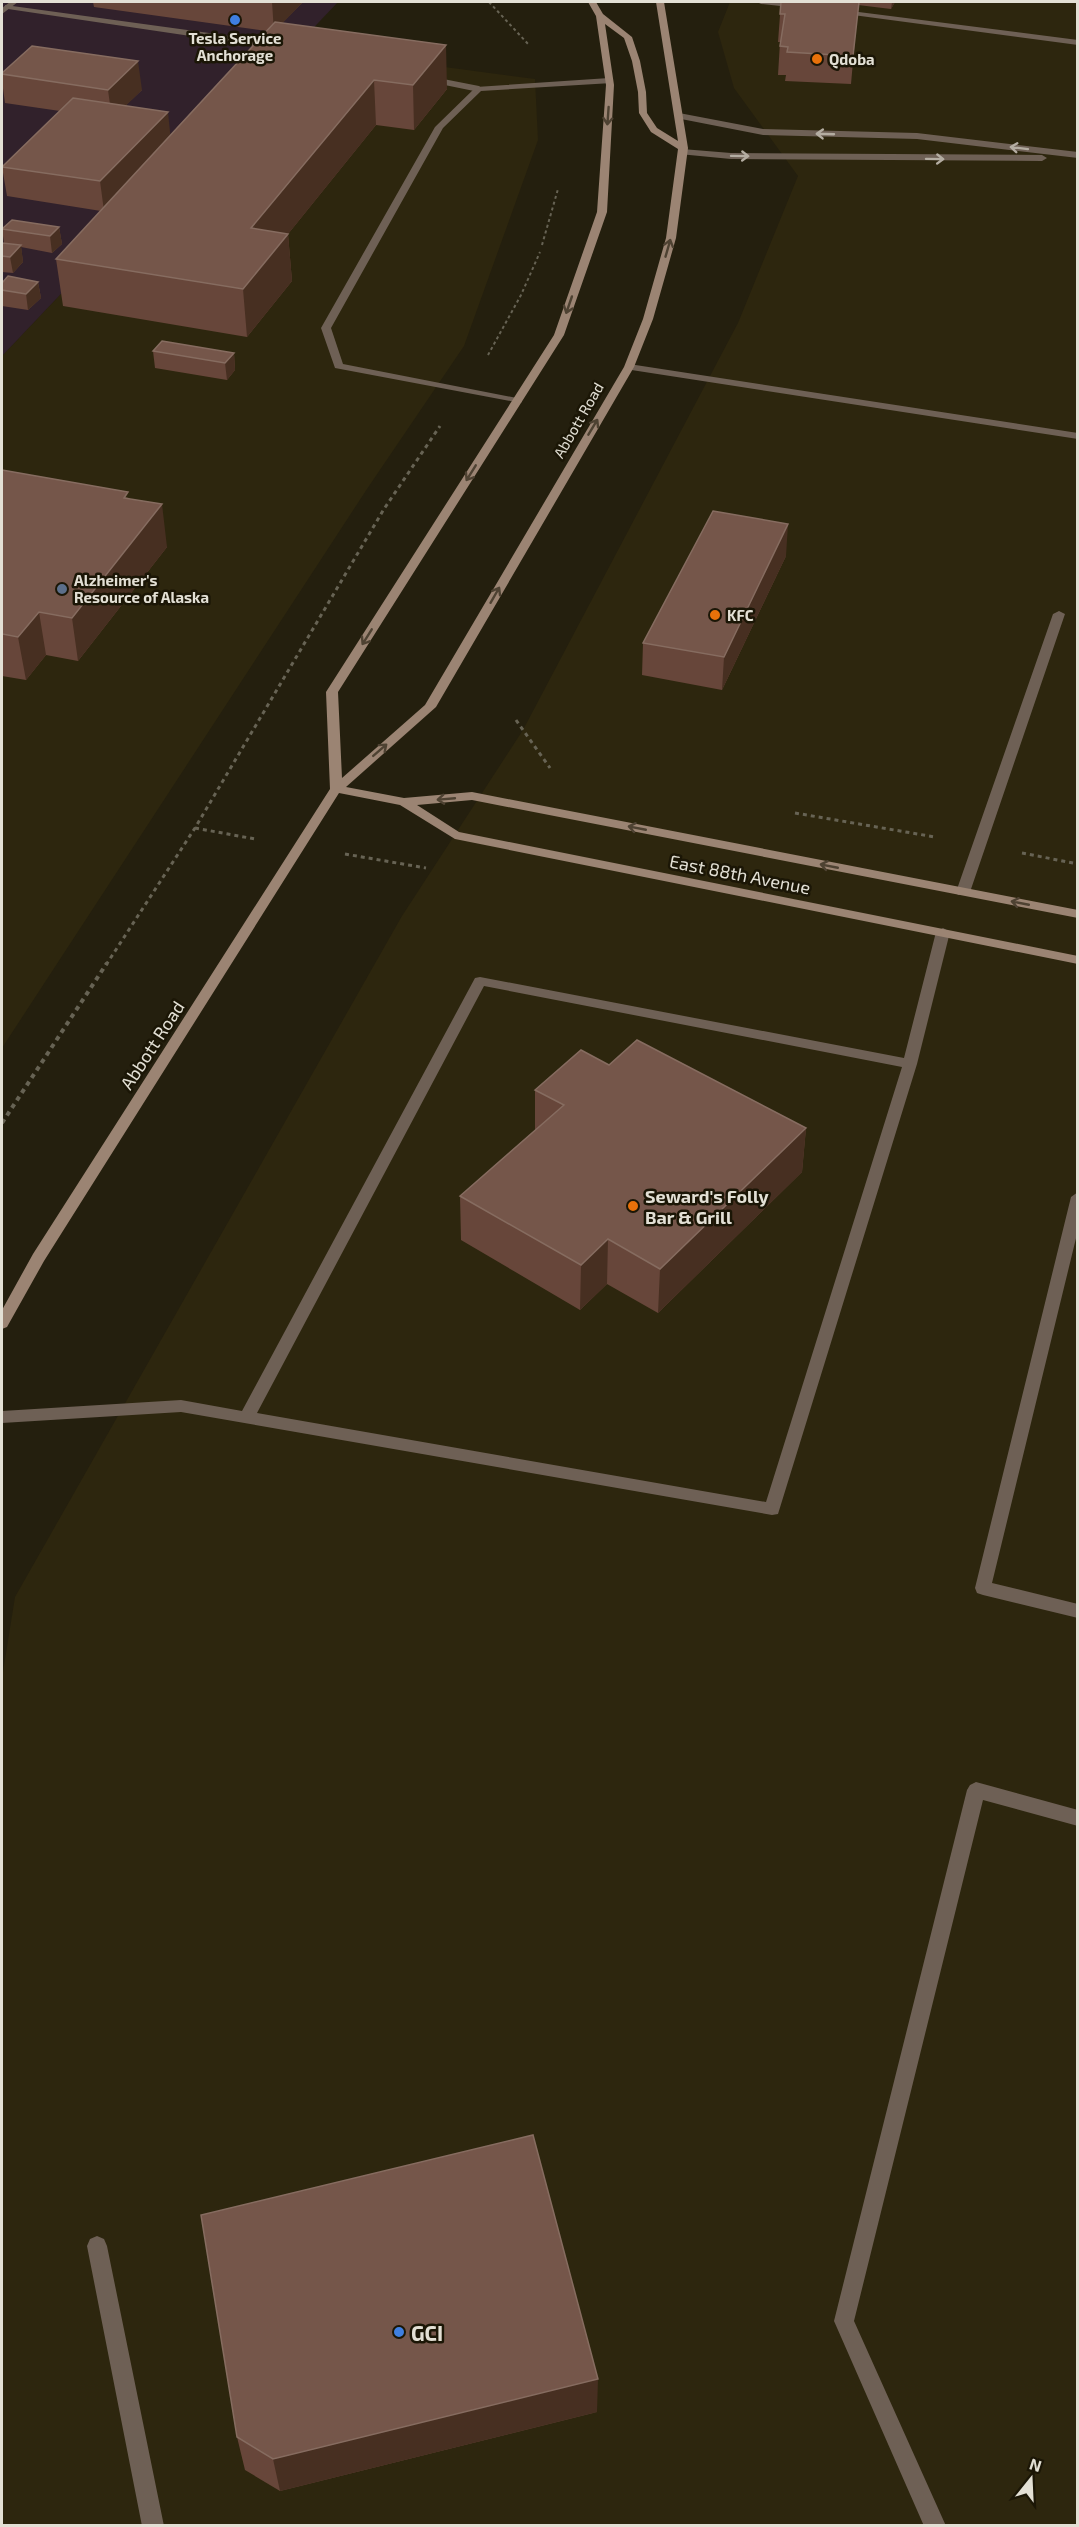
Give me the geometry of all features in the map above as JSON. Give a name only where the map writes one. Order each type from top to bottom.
[{"type":"main road","points":[[336,789],[332,692],[559,335],[602,212],[609,81],[600,16],[592,2]]},
{"type":"main road","name":"Abbott Road","points":[[2,1323],[38,1258],[336,789],[430,707],[629,367],[648,319],[671,238],[682,150],[679,116],[660,2]]},
{"type":"main road","points":[[600,16],[628,37],[636,61],[642,92],[643,113],[654,130],[682,150]]},
{"type":"main road","name":"East 88th Avenue","points":[[336,789],[404,802],[472,796],[1077,914]]},
{"type":"main road","name":"East 88th Avenue","points":[[404,802],[454,835],[1077,960]]},
{"type":"street","points":[[760,2],[807,8]]},
{"type":"street","points":[[8,7],[231,39],[288,51]]},
{"type":"street","points":[[830,10],[1077,43]]},
{"type":"street","points":[[423,78],[479,89],[609,81]]},
{"type":"street","points":[[479,89],[439,127],[326,328],[339,366],[517,401]]},
{"type":"street","points":[[679,116],[763,132],[917,136],[1077,156]]},
{"type":"street","points":[[682,150],[731,156],[984,160],[1077,156]]},
{"type":"street","points":[[629,367],[1077,436]]},
{"type":"street","points":[[963,892],[1059,614]]},
{"type":"street","points":[[2,1417],[181,1406],[772,1509],[909,1064],[943,932]]},
{"type":"street","points":[[246,1418],[480,981],[909,1064]]},
{"type":"street","points":[[1077,1197],[982,1588],[1077,1611]]},
{"type":"street","points":[[935,2526],[844,2321],[976,1790],[1077,1818]]},
{"type":"street","points":[[97,2246],[153,2526]]},
{"type":"path","points":[[516,720],[551,769]]},
{"type":"path","points":[[791,813],[874,825],[1077,864]]},
{"type":"path","points":[[2,1123],[195,828]]},
{"type":"shaded area","points":[[2,2],[338,2],[2,356]]},
{"type":"shaded area","points":[[730,2],[1077,2],[1077,2525],[2,2526],[2,1678],[15,1597],[402,916],[523,730],[738,323],[798,176],[734,88],[718,32]]},
{"type":"shaded area","points":[[295,47],[535,79],[538,140],[464,346],[367,489],[2,1048],[2,356]]},
{"type":"building","points":[[781,2],[859,2],[853,56],[787,52],[788,47],[780,46],[785,14],[780,14]]},
{"type":"building","points":[[275,22],[446,45],[413,85],[374,80],[251,228],[288,234],[243,289],[56,259]]},
{"type":"building","points":[[32,46],[138,61],[108,90],[2,74]]},
{"type":"building","points":[[73,98],[168,112],[100,181],[2,167]]},
{"type":"building","points":[[12,220],[59,227],[50,236],[2,229]]},
{"type":"building","points":[[2,243],[21,245],[10,257],[2,256]]},
{"type":"building","points":[[8,276],[38,282],[26,294],[2,290],[2,283]]},
{"type":"building","points":[[162,341],[234,353],[225,363],[153,351]]},
{"type":"building","points":[[2,470],[128,492],[124,498],[162,504],[72,618],[39,612],[18,637],[2,634]]},
{"type":"building","name":"KFC","points":[[713,511],[788,524],[724,657],[643,643]]},
{"type":"building","name":"Seward's Folly Bar & Grill","points":[[637,1040],[806,1128],[660,1269],[608,1239],[581,1265],[460,1196],[564,1105],[535,1090],[581,1050],[609,1065]]},
{"type":"building","name":"GCI","points":[[533,2135],[598,2379],[273,2459],[237,2437],[201,2215]]},
{"type":"place","name":"Tesla Service Anchorage","points":[[235,20]]},
{"type":"place","name":"Qdoba","points":[[817,59]]},
{"type":"place","name":"Alzheimer's Resource of Alaska","points":[[62,589]]},
{"type":"place","name":"KFC","points":[[715,615]]},
{"type":"place","name":"Seward's Folly Bar & Grill","points":[[633,1206]]},
{"type":"place","name":"GCI","points":[[399,2332]]}]
